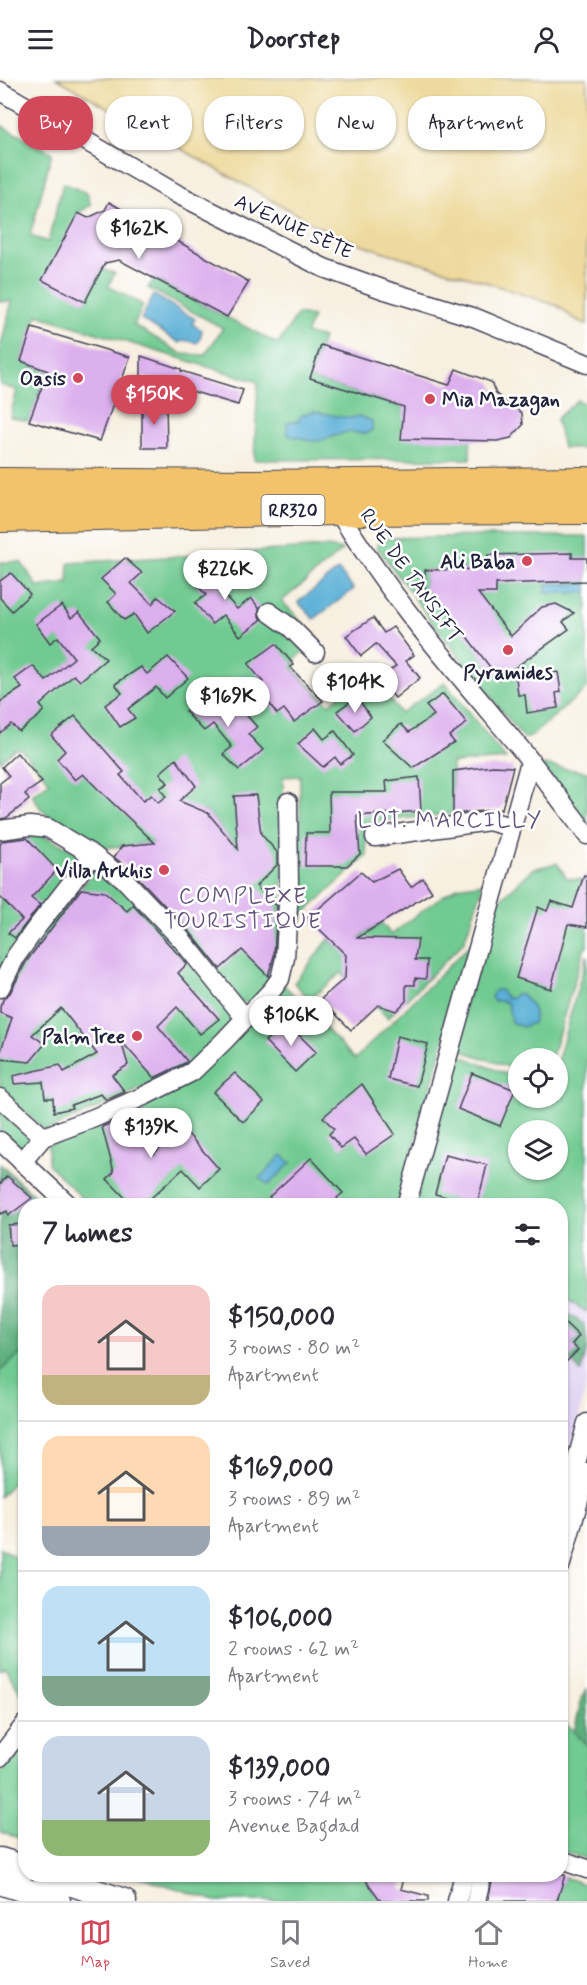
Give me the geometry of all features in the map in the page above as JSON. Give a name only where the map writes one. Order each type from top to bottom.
[{"type":"highway","name":"RR320","points":[[0,484],[249,486],[587,483]]},
{"type":"highway","name":"RR320","points":[[0,516],[337,509],[587,508]]},
{"type":"street","name":"AVENUE SÈTE","points":[[0,91],[177,194],[313,263],[385,290],[476,318],[587,364]]},
{"type":"street","name":"RUE DE TANSIFT","points":[[337,509],[362,549],[416,622],[587,835]]},
{"type":"street","points":[[269,612],[290,627],[315,652]]},
{"type":"street","points":[[408,1198],[530,762]]},
{"type":"street","points":[[22,1162],[43,1137],[94,1118],[180,1079],[204,1062],[272,990],[279,979],[285,958],[289,887],[288,802]]},
{"type":"street","points":[[375,837],[489,821],[511,827]]},
{"type":"street","points":[[0,831],[40,826],[48,828],[93,855],[124,879],[153,909],[207,969],[245,1018]]},
{"type":"street","points":[[0,988],[16,956],[93,855]]},
{"type":"street","points":[[0,1098],[43,1137]]},
{"type":"street","points":[[0,1141],[61,1198]]},
{"type":"street","points":[[568,1492],[587,1423]]},
{"type":"street","points":[[568,1539],[587,1472]]},
{"type":"street","points":[[0,1757],[18,1733]]},
{"type":"street","points":[[0,1860],[18,1866]]},
{"type":"street","points":[[568,1862],[587,1869]]},
{"type":"street","points":[[0,1882],[58,1901]]},
{"type":"street","points":[[66,1882],[124,1901]]},
{"type":"street","points":[[457,1901],[462,1882]]},
{"type":"street","points":[[476,1901],[480,1882]]},
{"type":"shaded area","points":[[568,1300],[587,1312],[587,1383],[568,1463]]},
{"type":"green space","points":[[0,125],[18,135],[18,150],[46,150],[52,153],[30,236],[48,242],[63,183],[87,193],[91,205],[78,213],[85,301],[102,269],[115,273],[108,286],[143,305],[134,325],[182,354],[205,355],[223,328],[148,288],[154,279],[278,344],[298,314],[313,317],[306,333],[323,338],[310,378],[471,428],[470,459],[254,460],[258,382],[37,315],[21,361],[48,371],[29,421],[10,417],[17,390],[0,385],[0,349],[12,301],[0,302]]},
{"type":"green space","points":[[577,400],[587,405],[587,449],[563,448],[556,419]]},
{"type":"green space","points":[[587,536],[587,688],[529,738],[524,738],[435,626],[377,547],[381,538]],"holes":[[[488,569],[433,589],[425,588],[425,570]]]},
{"type":"green space","points":[[328,547],[343,550],[282,601],[319,641],[295,659],[295,671],[329,704],[370,672],[400,713],[445,683],[506,759],[452,763],[453,814],[365,822],[367,856],[299,918],[300,776],[283,777],[284,859],[277,972],[254,1002],[240,1002],[171,919],[238,857],[236,847],[208,813],[203,811],[181,840],[93,849],[41,809],[32,795],[50,782],[21,749],[14,749],[0,761],[0,562],[21,562],[38,587],[68,583],[69,563]]},
{"type":"green space","points":[[542,765],[587,772],[587,822]]},
{"type":"green space","points":[[38,833],[82,855],[0,976],[0,837]]},
{"type":"green space","points":[[557,863],[567,878],[587,880],[587,947],[584,949],[554,1048],[508,1048],[508,1067],[452,1047],[497,903],[533,869]]},
{"type":"green space","points":[[96,866],[104,867],[227,1001],[230,1026],[189,1067],[46,1131],[0,1088],[0,1007],[27,953],[44,928],[81,889]]},
{"type":"green space","points":[[484,883],[464,942],[388,1018],[341,973],[310,999],[294,983],[329,939],[340,949],[382,923],[391,935],[457,887]]},
{"type":"green space","points":[[471,944],[400,1198],[82,1198],[48,1164],[48,1145],[149,1102],[284,985],[355,1059]]},
{"type":"green space","points":[[587,955],[587,1312],[568,1300],[568,1198],[416,1198],[449,1051],[508,1075],[508,1108],[568,1108],[568,1048],[561,1048]]},
{"type":"green space","points":[[0,1101],[36,1133],[16,1152],[0,1136]]},
{"type":"green space","points":[[0,1164],[36,1198],[18,1198],[18,1356],[0,1371]]},
{"type":"green space","points":[[568,1314],[585,1325],[587,1348],[581,1372],[569,1359]]},
{"type":"green space","points":[[18,1356],[18,1477],[0,1497],[0,1371]]},
{"type":"green space","points":[[0,1548],[18,1559],[18,1689],[5,1667],[0,1670]]},
{"type":"green space","points":[[587,1688],[587,1745],[574,1732],[581,1700]]},
{"type":"green space","points":[[568,1726],[587,1745],[587,1859],[568,1853]]},
{"type":"green space","points":[[18,1749],[18,1838],[0,1832],[0,1773]]},
{"type":"green space","points":[[568,1878],[587,1885],[587,1901],[557,1901],[563,1882],[568,1882]]},
{"type":"green space","points":[[157,1882],[367,1882],[381,1901],[215,1901]]},
{"type":"sand","points":[[56,78],[587,78],[587,325],[573,318],[558,306],[378,250],[328,232],[183,150],[192,150],[192,96],[105,96],[105,106],[93,99],[93,96],[88,96]]},
{"type":"water","points":[[154,295],[195,319],[192,324],[202,330],[197,343],[184,340],[180,343],[141,319]]},
{"type":"water","points":[[314,411],[351,418],[359,416],[372,421],[372,431],[348,432],[314,441],[290,436],[287,433],[287,423],[298,421],[302,415]]},
{"type":"water","points":[[338,570],[354,589],[314,619],[298,602]]},
{"type":"water","points":[[547,584],[587,584],[587,593],[546,593]]},
{"type":"water","points":[[495,990],[500,990],[507,998],[522,994],[534,1011],[533,1023],[522,1027],[511,1022],[508,1004],[503,1001],[494,1001],[491,997]]},
{"type":"water","points":[[282,1155],[291,1163],[268,1185],[260,1178]]},
{"type":"building","points":[[109,202],[249,282],[227,317],[119,260],[105,263],[85,302],[42,280],[78,213],[88,218],[105,210]]},
{"type":"building","name":"Oasis","points":[[32,328],[130,357],[100,441],[29,421],[48,371],[21,361]]},
{"type":"building","name":"Mia Mazagan","points":[[321,345],[449,385],[456,369],[491,382],[496,394],[522,413],[523,425],[511,438],[497,441],[401,439],[404,407],[310,378]]},
{"type":"building","points":[[141,356],[243,390],[238,405],[141,376]]},
{"type":"building","points":[[142,403],[166,403],[167,448],[142,448]]},
{"type":"building","points":[[572,553],[572,558],[587,558],[587,581],[496,584],[496,593],[478,593],[511,636],[542,607],[556,604],[574,613],[563,622],[569,629],[499,679],[452,617],[425,589],[425,570],[488,569],[488,555]]},
{"type":"building","points":[[125,558],[142,573],[131,583],[152,604],[158,597],[175,611],[147,633],[134,614],[124,620],[108,602],[116,594],[101,579]]},
{"type":"building","points":[[217,560],[234,576],[218,588],[237,609],[251,598],[259,608],[261,620],[240,636],[223,615],[212,624],[195,603],[206,595],[194,582]]},
{"type":"building","points":[[11,573],[30,594],[12,611],[0,598],[0,581]]},
{"type":"building","points":[[62,605],[71,618],[79,612],[100,638],[91,646],[106,659],[80,681],[74,675],[40,705],[44,710],[39,716],[19,731],[11,724],[0,733],[0,702],[22,688],[15,679],[33,666],[46,681],[74,658],[58,637],[50,643],[36,624]]},
{"type":"building","points":[[373,618],[384,633],[393,627],[414,655],[406,661],[420,678],[395,698],[379,679],[396,666],[376,644],[361,656],[346,636]]},
{"type":"building","points":[[276,644],[294,665],[290,667],[323,701],[294,722],[284,709],[277,714],[258,688],[263,682],[248,664]]},
{"type":"building","points":[[168,657],[188,678],[165,698],[156,687],[128,709],[135,718],[120,727],[105,705],[122,693],[115,684],[141,667],[147,674]]},
{"type":"building","points":[[558,672],[561,692],[556,693],[558,708],[527,713],[525,695],[518,695],[516,678]]},
{"type":"building","points":[[212,692],[227,709],[235,702],[257,727],[248,734],[263,750],[239,770],[223,754],[232,747],[213,724],[204,731],[185,711]]},
{"type":"building","points":[[443,694],[467,723],[449,736],[454,742],[413,768],[382,740],[401,724],[409,732],[434,715],[426,706]]},
{"type":"building","points":[[357,697],[371,717],[355,731],[337,711]]},
{"type":"building","points":[[75,716],[124,772],[120,775],[143,801],[151,795],[158,803],[166,797],[160,788],[168,783],[160,773],[176,759],[196,786],[179,801],[208,813],[238,849],[234,796],[256,795],[261,834],[277,852],[277,865],[256,886],[277,906],[274,956],[268,976],[242,950],[220,969],[190,932],[132,871],[114,857],[122,846],[155,843],[83,774],[75,780],[57,759],[65,751],[51,735]]},
{"type":"building","points":[[315,728],[324,739],[335,731],[353,755],[340,764],[335,757],[323,767],[298,744]]},
{"type":"building","points":[[17,753],[42,782],[25,794],[29,800],[6,818],[0,819],[0,783],[9,776],[2,767]]},
{"type":"building","points":[[493,766],[513,767],[502,809],[453,814],[453,771]]},
{"type":"building","points":[[419,777],[421,811],[357,816],[360,854],[347,866],[305,866],[306,833],[330,833],[329,792],[387,792],[386,781]]},
{"type":"building","points":[[27,838],[57,870],[31,898],[40,905],[15,938],[8,933],[22,920],[0,897],[0,845],[2,841]]},
{"type":"building","points":[[398,869],[411,887],[423,878],[432,892],[357,938],[418,939],[415,960],[427,960],[426,979],[415,978],[415,985],[406,985],[406,1001],[396,1011],[378,1005],[351,1030],[321,999],[345,978],[346,955],[308,918],[361,872],[372,882]]},
{"type":"building","points":[[584,875],[587,876],[587,927],[568,924],[551,989],[516,978],[538,907],[547,911],[551,901],[573,908]]},
{"type":"building","points":[[81,889],[105,892],[127,911],[133,905],[187,964],[178,973],[219,1019],[200,1034],[177,1007],[158,1026],[187,1061],[185,1063],[154,1078],[121,1041],[128,1065],[112,1075],[125,1092],[106,1100],[101,1094],[71,1105],[72,1108],[54,1112],[53,1098],[45,1098],[43,1082],[14,1084],[13,1076],[60,1065],[64,1072],[97,1054],[61,1008],[32,1035],[45,1044],[30,1062],[0,1059],[12,1018],[0,1013],[0,1007],[26,962]]},
{"type":"building","points":[[286,1022],[316,1052],[295,1072],[265,1041]]},
{"type":"building","points":[[397,1036],[428,1044],[417,1086],[388,1079]]},
{"type":"building","points":[[235,1073],[264,1102],[243,1122],[213,1092]]},
{"type":"building","points":[[472,1073],[508,1087],[508,1107],[500,1126],[458,1109]]},
{"type":"building","points":[[362,1084],[395,1134],[366,1154],[354,1139],[341,1148],[329,1134],[334,1129],[323,1117]]},
{"type":"building","points":[[141,1110],[154,1154],[181,1126],[219,1169],[200,1187],[183,1169],[151,1198],[125,1198],[107,1179],[114,1172],[102,1127]]},
{"type":"building","points":[[445,1155],[487,1165],[479,1198],[450,1198],[435,1194]]},
{"type":"building","points":[[311,1158],[343,1193],[337,1198],[269,1197]]},
{"type":"building","points":[[7,1176],[32,1198],[18,1198],[18,1208],[8,1216],[7,1211],[0,1214],[0,1184]]},
{"type":"building","points":[[18,1224],[18,1244],[10,1245],[8,1225]]},
{"type":"building","points":[[568,1326],[579,1336],[572,1344],[578,1350],[568,1360]]},
{"type":"building","points":[[367,1882],[403,1882],[401,1889],[428,1896],[428,1901],[381,1901]]},
{"type":"building","points":[[492,1882],[563,1882],[557,1901],[488,1901]]},
{"type":"place","name":"Oasis","points":[[78,378]]},
{"type":"place","name":"Mia Mazagan","points":[[430,399]]},
{"type":"place","name":"Ali Baba","points":[[527,561]]},
{"type":"place","name":"Pyramides","points":[[508,650]]},
{"type":"place","name":"Villa Arkhis","points":[[164,870]]},
{"type":"place","name":"PalmTree","points":[[137,1036]]},
{"type":"district","name":"LOT. MARCILLY","points":[[450,819]]},
{"type":"district","name":"COMPLEXE TOURISTIQUE","points":[[243,908]]}]
